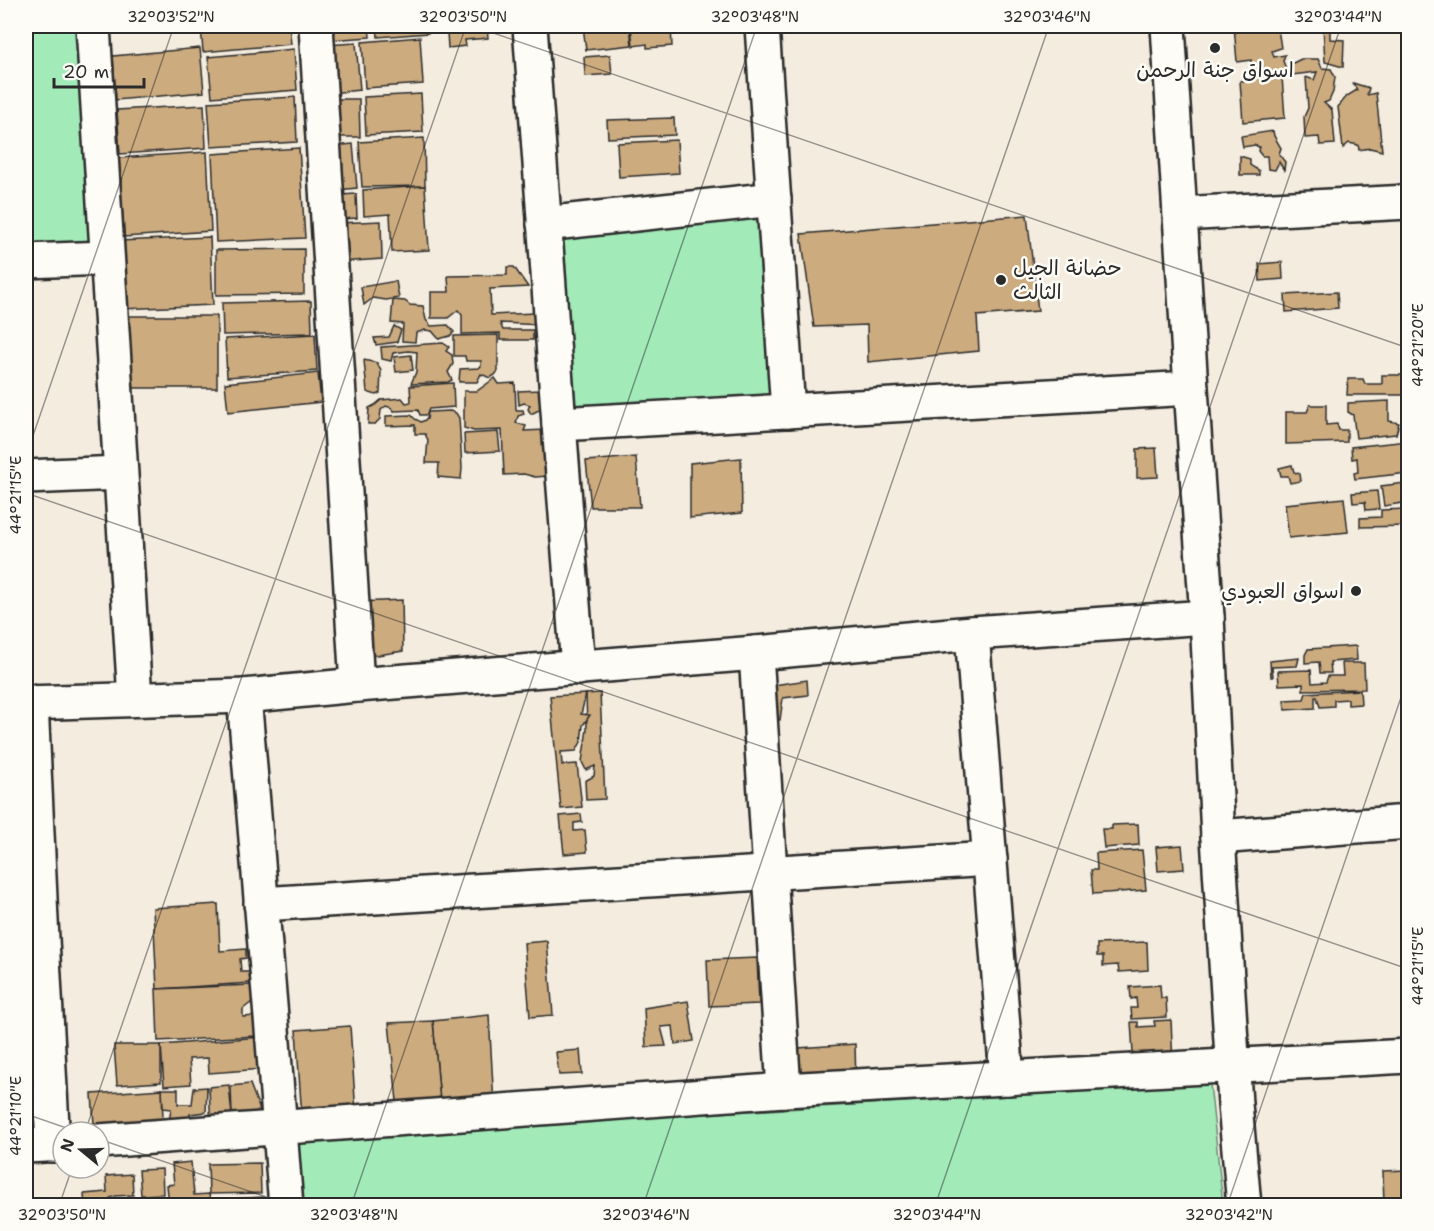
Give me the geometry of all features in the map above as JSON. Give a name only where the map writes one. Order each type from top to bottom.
[{"type":"street","points":[[93,26],[135,699]]},
{"type":"street","points":[[316,26],[357,685]]},
{"type":"street","points":[[530,26],[578,668]]},
{"type":"street","points":[[762,26],[788,411]]},
{"type":"street","points":[[1168,26],[1207,617],[1218,837],[1244,1206]]},
{"type":"street","points":[[544,224],[774,199]]},
{"type":"street","points":[[1180,214],[1408,202]]},
{"type":"street","points":[[26,261],[107,258]]},
{"type":"street","points":[[559,424],[1191,388]]},
{"type":"street","points":[[26,477],[120,473]]},
{"type":"street","points":[[47,1145],[33,920],[28,703],[244,696],[972,633],[1207,617]]},
{"type":"street","points":[[972,633],[1007,1078]]},
{"type":"street","points":[[756,653],[784,1090]]},
{"type":"street","points":[[244,696],[286,1206]]},
{"type":"street","points":[[1218,837],[1408,822]]},
{"type":"street","points":[[261,904],[990,859]]},
{"type":"street","points":[[111,1140],[784,1090],[1408,1056]]},
{"type":"green space","points":[[26,26],[85,26],[99,249],[26,251]]},
{"type":"green space","points":[[760,216],[774,396],[573,410],[559,239]]},
{"type":"green space","points":[[1210,1084],[1223,1205],[299,1205],[293,1138]]},
{"type":"building","points":[[201,26],[289,26],[291,44],[203,52]]},
{"type":"building","points":[[328,26],[369,26],[370,37],[329,40]]},
{"type":"building","points":[[377,26],[428,26],[428,33],[378,37]]},
{"type":"building","points":[[458,26],[487,26],[488,38],[465,40],[466,46],[448,48],[447,33],[458,32]]},
{"type":"building","points":[[583,26],[630,26],[632,45],[586,50]]},
{"type":"building","points":[[631,26],[671,26],[672,46],[647,48],[647,44],[633,46]]},
{"type":"building","points":[[1234,26],[1279,26],[1281,48],[1272,51],[1274,57],[1285,55],[1283,61],[1286,69],[1282,77],[1285,118],[1243,122],[1240,81],[1253,80],[1251,60],[1237,62]]},
{"type":"building","points":[[1323,26],[1330,26],[1330,39],[1344,40],[1343,67],[1325,62]]},
{"type":"building","points":[[420,37],[423,84],[365,88],[362,42]]},
{"type":"building","points":[[356,43],[360,90],[330,93],[326,45]]},
{"type":"building","points":[[200,48],[204,92],[116,100],[113,56]]},
{"type":"building","points":[[294,49],[297,90],[212,97],[208,57]]},
{"type":"building","points":[[610,55],[612,74],[585,76],[584,57]]},
{"type":"building","points":[[1301,59],[1318,59],[1322,68],[1331,69],[1335,77],[1333,92],[1329,101],[1324,103],[1332,110],[1335,144],[1320,145],[1319,137],[1305,138],[1304,117],[1308,108],[1306,77],[1314,80],[1317,72],[1292,75],[1291,64]]},
{"type":"building","points":[[1353,83],[1369,88],[1367,95],[1376,93],[1382,151],[1370,148],[1359,150],[1358,145],[1349,143],[1343,148],[1338,107],[1347,96],[1357,90]]},
{"type":"building","points":[[421,94],[423,132],[366,135],[364,97]]},
{"type":"building","points":[[295,97],[297,142],[211,147],[208,102]]},
{"type":"building","points":[[334,99],[359,99],[360,137],[335,137]]},
{"type":"building","points":[[204,105],[206,148],[120,154],[117,110]]},
{"type":"building","points":[[674,118],[675,135],[608,138],[607,120]]},
{"type":"building","points":[[1273,131],[1281,148],[1279,154],[1285,162],[1284,170],[1279,162],[1275,170],[1268,169],[1267,156],[1262,156],[1258,151],[1259,147],[1255,145],[1243,147],[1241,136]]},
{"type":"building","points":[[424,138],[425,186],[362,187],[359,142]]},
{"type":"building","points":[[677,140],[679,173],[619,177],[617,143]]},
{"type":"building","points":[[353,144],[357,188],[338,190],[334,146]]},
{"type":"building","points":[[299,148],[305,238],[216,242],[212,154]]},
{"type":"building","points":[[207,152],[211,231],[124,237],[119,158]]},
{"type":"building","points":[[1240,156],[1250,159],[1250,165],[1259,171],[1259,175],[1240,175]]},
{"type":"building","points":[[425,186],[429,250],[392,252],[390,214],[364,216],[363,190]]},
{"type":"building","points":[[356,194],[357,218],[341,219],[340,195]]},
{"type":"building","points":[[1027,215],[1038,311],[977,316],[979,351],[868,362],[867,325],[814,327],[801,234]]},
{"type":"building","points":[[381,221],[382,259],[340,262],[338,223]]},
{"type":"building","points":[[210,237],[213,305],[121,309],[119,241]]},
{"type":"building","points":[[304,249],[304,294],[216,295],[216,250]]},
{"type":"building","points":[[1282,262],[1283,279],[1260,281],[1259,264]]},
{"type":"building","points":[[507,267],[514,267],[528,287],[490,289],[491,315],[536,313],[542,325],[500,323],[503,330],[533,330],[533,340],[500,340],[500,333],[462,334],[462,315],[458,310],[448,318],[431,318],[431,292],[449,292],[448,276],[507,275]]},
{"type":"building","points":[[396,281],[399,298],[386,300],[373,298],[364,305],[361,287]]},
{"type":"building","points":[[1337,292],[1338,308],[1286,312],[1285,295]]},
{"type":"building","points":[[393,300],[423,306],[426,320],[431,326],[448,325],[454,332],[450,336],[439,339],[432,331],[425,330],[416,333],[415,342],[402,341],[403,324],[391,323]]},
{"type":"building","points":[[311,301],[312,333],[223,335],[222,303]]},
{"type":"building","points":[[129,316],[217,316],[217,388],[129,388]]},
{"type":"building","points":[[394,326],[401,330],[397,342],[376,345],[374,338],[389,337]]},
{"type":"building","points":[[315,334],[317,371],[227,377],[225,339]]},
{"type":"building","points":[[498,335],[498,371],[495,375],[490,378],[481,374],[477,382],[459,382],[460,369],[479,368],[481,361],[466,361],[465,356],[454,356],[454,336]]},
{"type":"building","points":[[443,343],[449,347],[446,351],[452,355],[453,364],[448,372],[452,380],[448,382],[411,384],[416,372],[417,352],[393,353],[391,361],[382,359],[381,347]]},
{"type":"building","points":[[411,355],[413,370],[396,372],[394,357]]},
{"type":"building","points":[[364,360],[377,363],[381,371],[380,393],[376,395],[367,392]]},
{"type":"building","points":[[318,373],[321,402],[228,412],[225,383]]},
{"type":"building","points":[[1382,375],[1404,375],[1404,395],[1347,395],[1348,379],[1363,379],[1365,384],[1382,384]]},
{"type":"building","points":[[495,378],[499,384],[515,383],[516,410],[523,410],[524,414],[518,416],[516,423],[526,426],[524,431],[545,430],[548,476],[504,475],[502,430],[474,431],[464,428],[464,391],[477,391]]},
{"type":"building","points":[[453,383],[454,407],[429,409],[426,415],[420,415],[418,410],[394,411],[386,406],[381,410],[380,419],[375,424],[368,424],[369,408],[381,400],[402,398],[406,403],[411,402],[410,386]]},
{"type":"building","points":[[541,390],[539,410],[531,414],[528,409],[530,405],[524,403],[519,405],[518,391]]},
{"type":"building","points":[[1389,401],[1389,421],[1399,423],[1396,434],[1356,438],[1353,415],[1348,412],[1348,403]]},
{"type":"building","points":[[1310,405],[1326,405],[1326,425],[1337,424],[1339,430],[1347,430],[1347,442],[1286,444],[1286,412],[1307,412]]},
{"type":"building","points":[[428,412],[456,413],[459,418],[461,479],[438,477],[439,463],[426,463],[428,440],[425,434],[415,434],[415,425],[386,426],[386,416],[411,415],[421,422],[427,419]]},
{"type":"building","points":[[498,432],[500,451],[465,453],[464,434]]},
{"type":"building","points":[[1408,441],[1408,473],[1355,479],[1354,473],[1358,472],[1357,458],[1352,459],[1351,447]]},
{"type":"building","points":[[1156,448],[1158,477],[1137,478],[1137,449]]},
{"type":"building","points":[[636,457],[640,507],[591,507],[586,461]]},
{"type":"building","points":[[741,458],[742,513],[690,518],[690,463]]},
{"type":"building","points":[[1292,465],[1294,472],[1300,474],[1301,481],[1290,483],[1288,476],[1281,476],[1279,468]]},
{"type":"building","points":[[1405,483],[1408,488],[1408,502],[1384,506],[1381,486]]},
{"type":"building","points":[[1377,491],[1379,509],[1366,510],[1365,502],[1353,503],[1352,493]]},
{"type":"building","points":[[1344,498],[1348,532],[1289,538],[1285,504]]},
{"type":"building","points":[[1408,509],[1408,526],[1360,527],[1360,518],[1381,517],[1381,510]]},
{"type":"building","points":[[402,600],[403,651],[365,657],[360,602]]},
{"type":"building","points":[[1356,646],[1357,660],[1330,662],[1331,673],[1320,673],[1319,662],[1305,663],[1308,649]]},
{"type":"building","points":[[1299,658],[1297,666],[1272,667],[1273,677],[1271,677],[1270,661]]},
{"type":"building","points":[[1342,663],[1364,663],[1365,689],[1303,690],[1303,684],[1279,685],[1278,671],[1311,670],[1312,683],[1326,682],[1328,676],[1343,676]]},
{"type":"building","points":[[807,680],[808,695],[783,698],[780,720],[769,720],[767,686]]},
{"type":"building","points":[[1360,690],[1361,704],[1348,705],[1348,699],[1334,700],[1334,706],[1320,707],[1315,697],[1315,708],[1285,710],[1284,700],[1304,699],[1306,693]]},
{"type":"building","points":[[600,693],[605,799],[586,800],[585,781],[594,776],[595,766],[586,770],[582,762],[587,729],[586,694]]},
{"type":"building","points":[[586,694],[581,714],[590,715],[583,725],[581,742],[576,751],[561,752],[562,765],[577,764],[582,807],[561,809],[550,696]]},
{"type":"building","points":[[581,814],[582,822],[574,823],[574,831],[585,830],[587,852],[564,854],[560,816]]},
{"type":"building","points":[[1138,824],[1139,845],[1104,848],[1102,829],[1112,829],[1112,825]]},
{"type":"building","points":[[1182,845],[1184,869],[1158,871],[1156,847]]},
{"type":"building","points":[[1142,850],[1146,890],[1093,894],[1091,870],[1097,870],[1096,853]]},
{"type":"building","points":[[218,904],[220,951],[246,949],[246,958],[240,959],[241,972],[251,972],[251,983],[157,989],[153,908]]},
{"type":"building","points":[[547,941],[553,1015],[530,1017],[524,943]]},
{"type":"building","points":[[1147,942],[1148,970],[1119,972],[1118,965],[1103,966],[1103,956],[1097,956],[1097,944]]},
{"type":"building","points":[[757,958],[759,1004],[709,1006],[707,960]]},
{"type":"building","points":[[26,959],[30,959],[31,1000],[26,1000]]},
{"type":"building","points":[[252,985],[252,1002],[243,1009],[243,1017],[256,1016],[257,1036],[158,1041],[156,989]]},
{"type":"building","points":[[1160,985],[1161,998],[1166,998],[1167,1017],[1132,1019],[1131,1008],[1137,1008],[1136,998],[1131,999],[1130,987]]},
{"type":"building","points":[[688,1001],[694,1041],[675,1044],[673,1026],[661,1027],[666,1046],[646,1047],[644,1008]]},
{"type":"building","points":[[489,1015],[494,1105],[440,1102],[433,1021]]},
{"type":"building","points":[[1171,1020],[1173,1065],[1148,1066],[1147,1053],[1133,1053],[1131,1022],[1138,1022],[1138,1027],[1155,1026],[1154,1021]]},
{"type":"building","points":[[433,1021],[440,1102],[398,1111],[389,1023]]},
{"type":"building","points":[[350,1026],[356,1114],[302,1118],[296,1030]]},
{"type":"building","points":[[261,1037],[263,1069],[209,1073],[208,1058],[189,1059],[191,1084],[164,1086],[161,1045]]},
{"type":"building","points":[[855,1044],[856,1086],[798,1084],[798,1048]]},
{"type":"building","points":[[114,1045],[161,1045],[161,1082],[117,1085]]},
{"type":"building","points":[[26,1047],[35,1047],[35,1062],[26,1063]]},
{"type":"building","points":[[580,1050],[582,1074],[559,1075],[556,1052]]},
{"type":"building","points":[[26,1065],[37,1065],[37,1092],[26,1092]]},
{"type":"building","points":[[250,1084],[266,1126],[232,1116],[231,1086]]},
{"type":"building","points":[[229,1085],[232,1116],[211,1129],[209,1087]]},
{"type":"building","points":[[207,1087],[206,1112],[190,1114],[186,1131],[169,1122],[171,1109],[163,1108],[162,1089],[178,1089],[178,1104],[192,1104],[194,1088]]},
{"type":"building","points":[[162,1089],[163,1121],[111,1124],[111,1120],[94,1120],[92,1094]]},
{"type":"building","points":[[191,1162],[194,1195],[209,1194],[211,1206],[169,1206],[167,1185],[174,1184],[172,1164]]},
{"type":"building","points":[[260,1163],[261,1193],[209,1194],[208,1164]]},
{"type":"building","points":[[162,1169],[163,1194],[141,1195],[139,1170]]},
{"type":"building","points":[[1408,1170],[1408,1206],[1384,1206],[1383,1171]]},
{"type":"building","points":[[132,1174],[133,1195],[110,1198],[111,1206],[85,1206],[84,1194],[107,1192],[106,1180],[111,1180],[111,1176]]},
{"type":"building","points":[[263,1197],[264,1206],[217,1206],[216,1200]]},
{"type":"building","points":[[165,1198],[167,1206],[138,1206],[138,1199]]},
{"type":"place","name":"اسواق جنة الرحمن","points":[[1215,48]]},
{"type":"place","name":"حضانة الجيل الثالث","points":[[1001,280]]},
{"type":"place","name":"اسواق العبودي","points":[[1356,591]]}]
